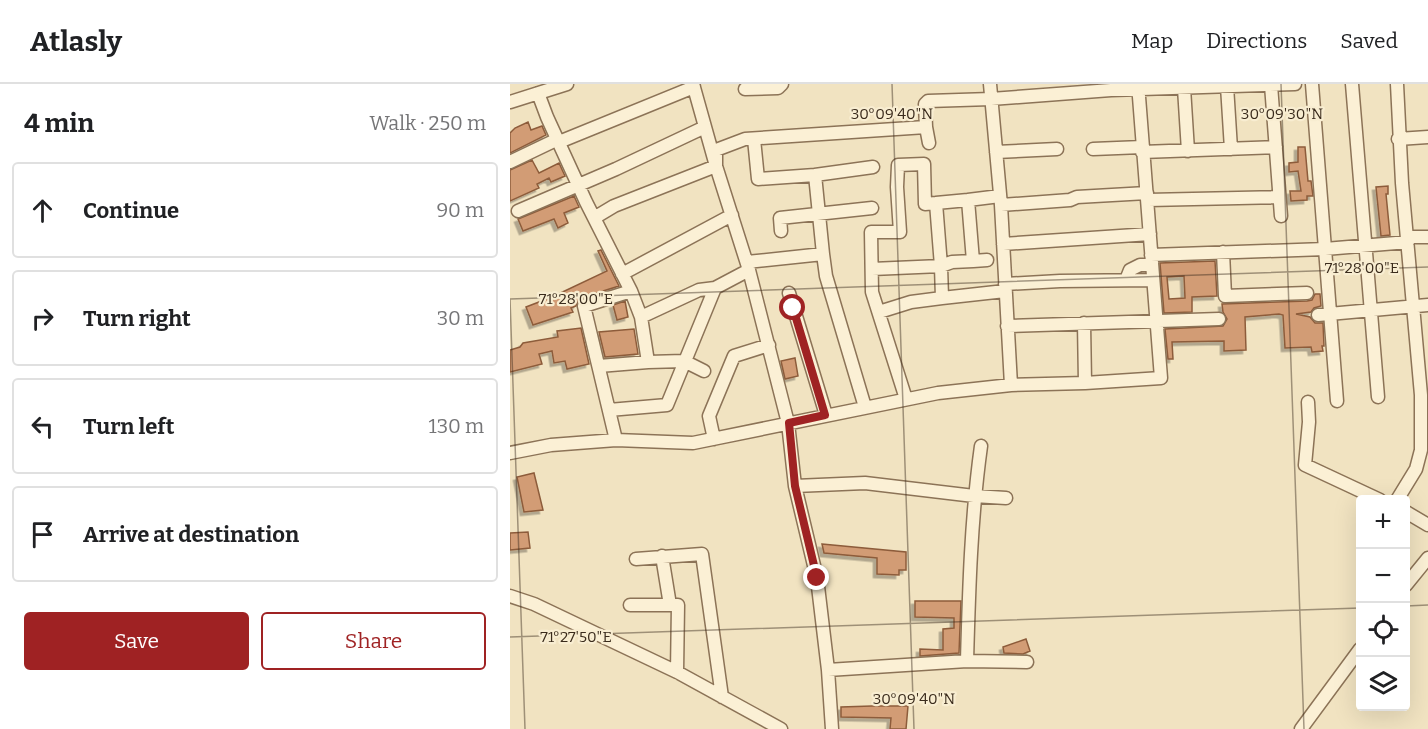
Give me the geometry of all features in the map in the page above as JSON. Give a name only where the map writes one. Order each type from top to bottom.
[{"type":"street","points":[[510,102],[567,84]]},
{"type":"street","points":[[745,88],[778,88],[782,84]]},
{"type":"street","points":[[990,84],[1000,200],[1011,385]]},
{"type":"street","points":[[929,143],[925,104],[928,101],[991,99],[1138,87],[1184,88],[1295,84]]},
{"type":"street","points":[[1312,84],[1325,249],[1324,315],[1337,401]]},
{"type":"street","points":[[1352,84],[1378,397]]},
{"type":"street","points":[[1396,84],[1398,139],[1421,395],[1421,450],[1416,469],[1400,495]]},
{"type":"street","points":[[1271,85],[1281,216]]},
{"type":"street","points":[[510,162],[694,86],[716,166],[748,266],[789,423],[795,486],[817,578],[828,670],[832,729]]},
{"type":"street","points":[[1227,86],[1231,149]]},
{"type":"street","points":[[510,453],[551,445],[616,440],[693,444],[938,393],[1011,385],[1161,378],[1138,87]]},
{"type":"street","points":[[1184,88],[1188,151]]},
{"type":"street","points":[[538,93],[594,218],[631,291],[641,317],[648,362]]},
{"type":"street","points":[[518,211],[664,148],[705,127]]},
{"type":"street","points":[[716,166],[716,150],[745,140],[926,127]]},
{"type":"street","points":[[1398,139],[1428,137]]},
{"type":"street","points":[[754,139],[758,179],[815,175],[873,167]]},
{"type":"street","points":[[1093,148],[1188,151],[1276,147]]},
{"type":"street","points":[[996,152],[1057,148]]},
{"type":"street","points":[[906,399],[872,292],[871,232],[900,232],[898,165],[924,164],[925,204],[968,200],[1070,201],[1077,197],[1280,196]]},
{"type":"street","points":[[594,218],[614,206],[716,166]]},
{"type":"street","points":[[815,175],[826,276],[865,407]]},
{"type":"street","points":[[968,200],[973,261]]},
{"type":"street","points":[[936,203],[942,298]]},
{"type":"street","points":[[781,231],[780,218],[872,208]]},
{"type":"street","points":[[622,274],[732,215]]},
{"type":"street","points":[[1003,244],[1150,234]]},
{"type":"street","points":[[1126,280],[1130,270],[1152,260],[1223,252],[1325,249],[1428,237]]},
{"type":"street","points":[[1223,252],[1225,296],[1307,292]]},
{"type":"street","points":[[641,317],[699,290],[715,288],[748,266],[823,254]]},
{"type":"street","points":[[872,269],[941,266],[951,262],[987,260]]},
{"type":"street","points":[[879,312],[911,302],[1060,281],[1152,280]]},
{"type":"street","points":[[609,410],[668,405],[715,288]]},
{"type":"street","points":[[616,440],[584,306],[631,291]]},
{"type":"street","points":[[789,293],[825,415]]},
{"type":"street","points":[[1324,315],[1428,305]]},
{"type":"street","points":[[1007,326],[1219,319]]},
{"type":"street","points":[[1084,323],[1084,383]]},
{"type":"street","points":[[714,439],[710,416],[734,356],[769,345]]},
{"type":"street","points":[[599,366],[684,361],[704,370]]},
{"type":"street","points":[[1308,402],[1309,422],[1305,465],[1369,495]]},
{"type":"street","points":[[967,661],[970,539],[981,446]]},
{"type":"street","points":[[795,486],[865,483],[1006,498]]},
{"type":"street","points":[[1410,514],[1428,525]]},
{"type":"street","points":[[636,559],[702,554],[722,697]]},
{"type":"street","points":[[662,556],[670,605]]},
{"type":"street","points":[[1410,580],[1428,558]]},
{"type":"street","points":[[510,596],[534,604],[677,672],[782,729]]},
{"type":"street","points":[[630,605],[678,605],[677,672]]},
{"type":"street","points":[[1301,729],[1356,654]]},
{"type":"street","points":[[828,670],[967,661],[1027,662]]},
{"type":"building","points":[[528,122],[531,130],[542,126],[546,135],[510,153],[510,133]]},
{"type":"building","points":[[1298,147],[1305,147],[1308,181],[1311,181],[1313,196],[1307,196],[1307,200],[1291,201],[1290,191],[1301,191],[1298,171],[1289,172],[1289,163],[1298,162]]},
{"type":"building","points":[[532,160],[539,173],[559,163],[565,176],[551,182],[549,178],[537,184],[539,188],[510,201],[510,170]]},
{"type":"building","points":[[1388,186],[1388,194],[1386,194],[1390,235],[1381,236],[1376,187]]},
{"type":"building","points":[[574,196],[579,207],[564,213],[568,223],[558,228],[554,219],[523,231],[518,219]]},
{"type":"building","points":[[601,250],[619,286],[581,298],[576,306],[571,308],[573,312],[533,325],[526,307],[607,271],[598,251]]},
{"type":"building","points":[[1215,261],[1217,296],[1192,297],[1192,312],[1164,313],[1160,263]],"holes":[[[1184,276],[1185,298],[1169,299],[1167,277]]]},
{"type":"building","points":[[1315,294],[1320,294],[1321,306],[1314,308],[1311,312],[1296,314],[1310,317],[1315,323],[1323,323],[1323,351],[1312,352],[1311,347],[1285,348],[1283,315],[1279,314],[1245,317],[1246,350],[1224,351],[1224,341],[1172,342],[1173,359],[1168,359],[1165,329],[1223,326],[1227,319],[1222,304],[1307,301],[1312,300]]},
{"type":"building","points":[[625,301],[628,317],[617,320],[613,305]]},
{"type":"building","points":[[581,328],[589,364],[567,369],[565,361],[554,363],[552,351],[539,354],[542,364],[510,372],[510,350],[520,347],[523,343],[558,337],[557,331]]},
{"type":"building","points":[[634,329],[638,354],[605,357],[599,332]]},
{"type":"building","points":[[795,358],[798,376],[785,379],[781,361]]},
{"type":"building","points":[[534,473],[543,510],[524,512],[517,477]]},
{"type":"building","points":[[528,532],[530,548],[510,550],[510,533]]},
{"type":"building","points":[[822,544],[906,552],[906,570],[899,570],[899,575],[877,574],[877,558],[824,553]]},
{"type":"building","points":[[915,601],[961,601],[959,653],[920,656],[920,649],[943,650],[943,629],[954,628],[954,618],[915,617]]},
{"type":"building","points":[[1026,639],[1030,651],[1023,654],[1004,653],[1003,647]]},
{"type":"building","points":[[908,706],[906,729],[890,729],[891,718],[841,717],[841,707]]},
{"type":"route","points":[[793,308],[825,415],[789,423],[795,486],[817,578]]}]
